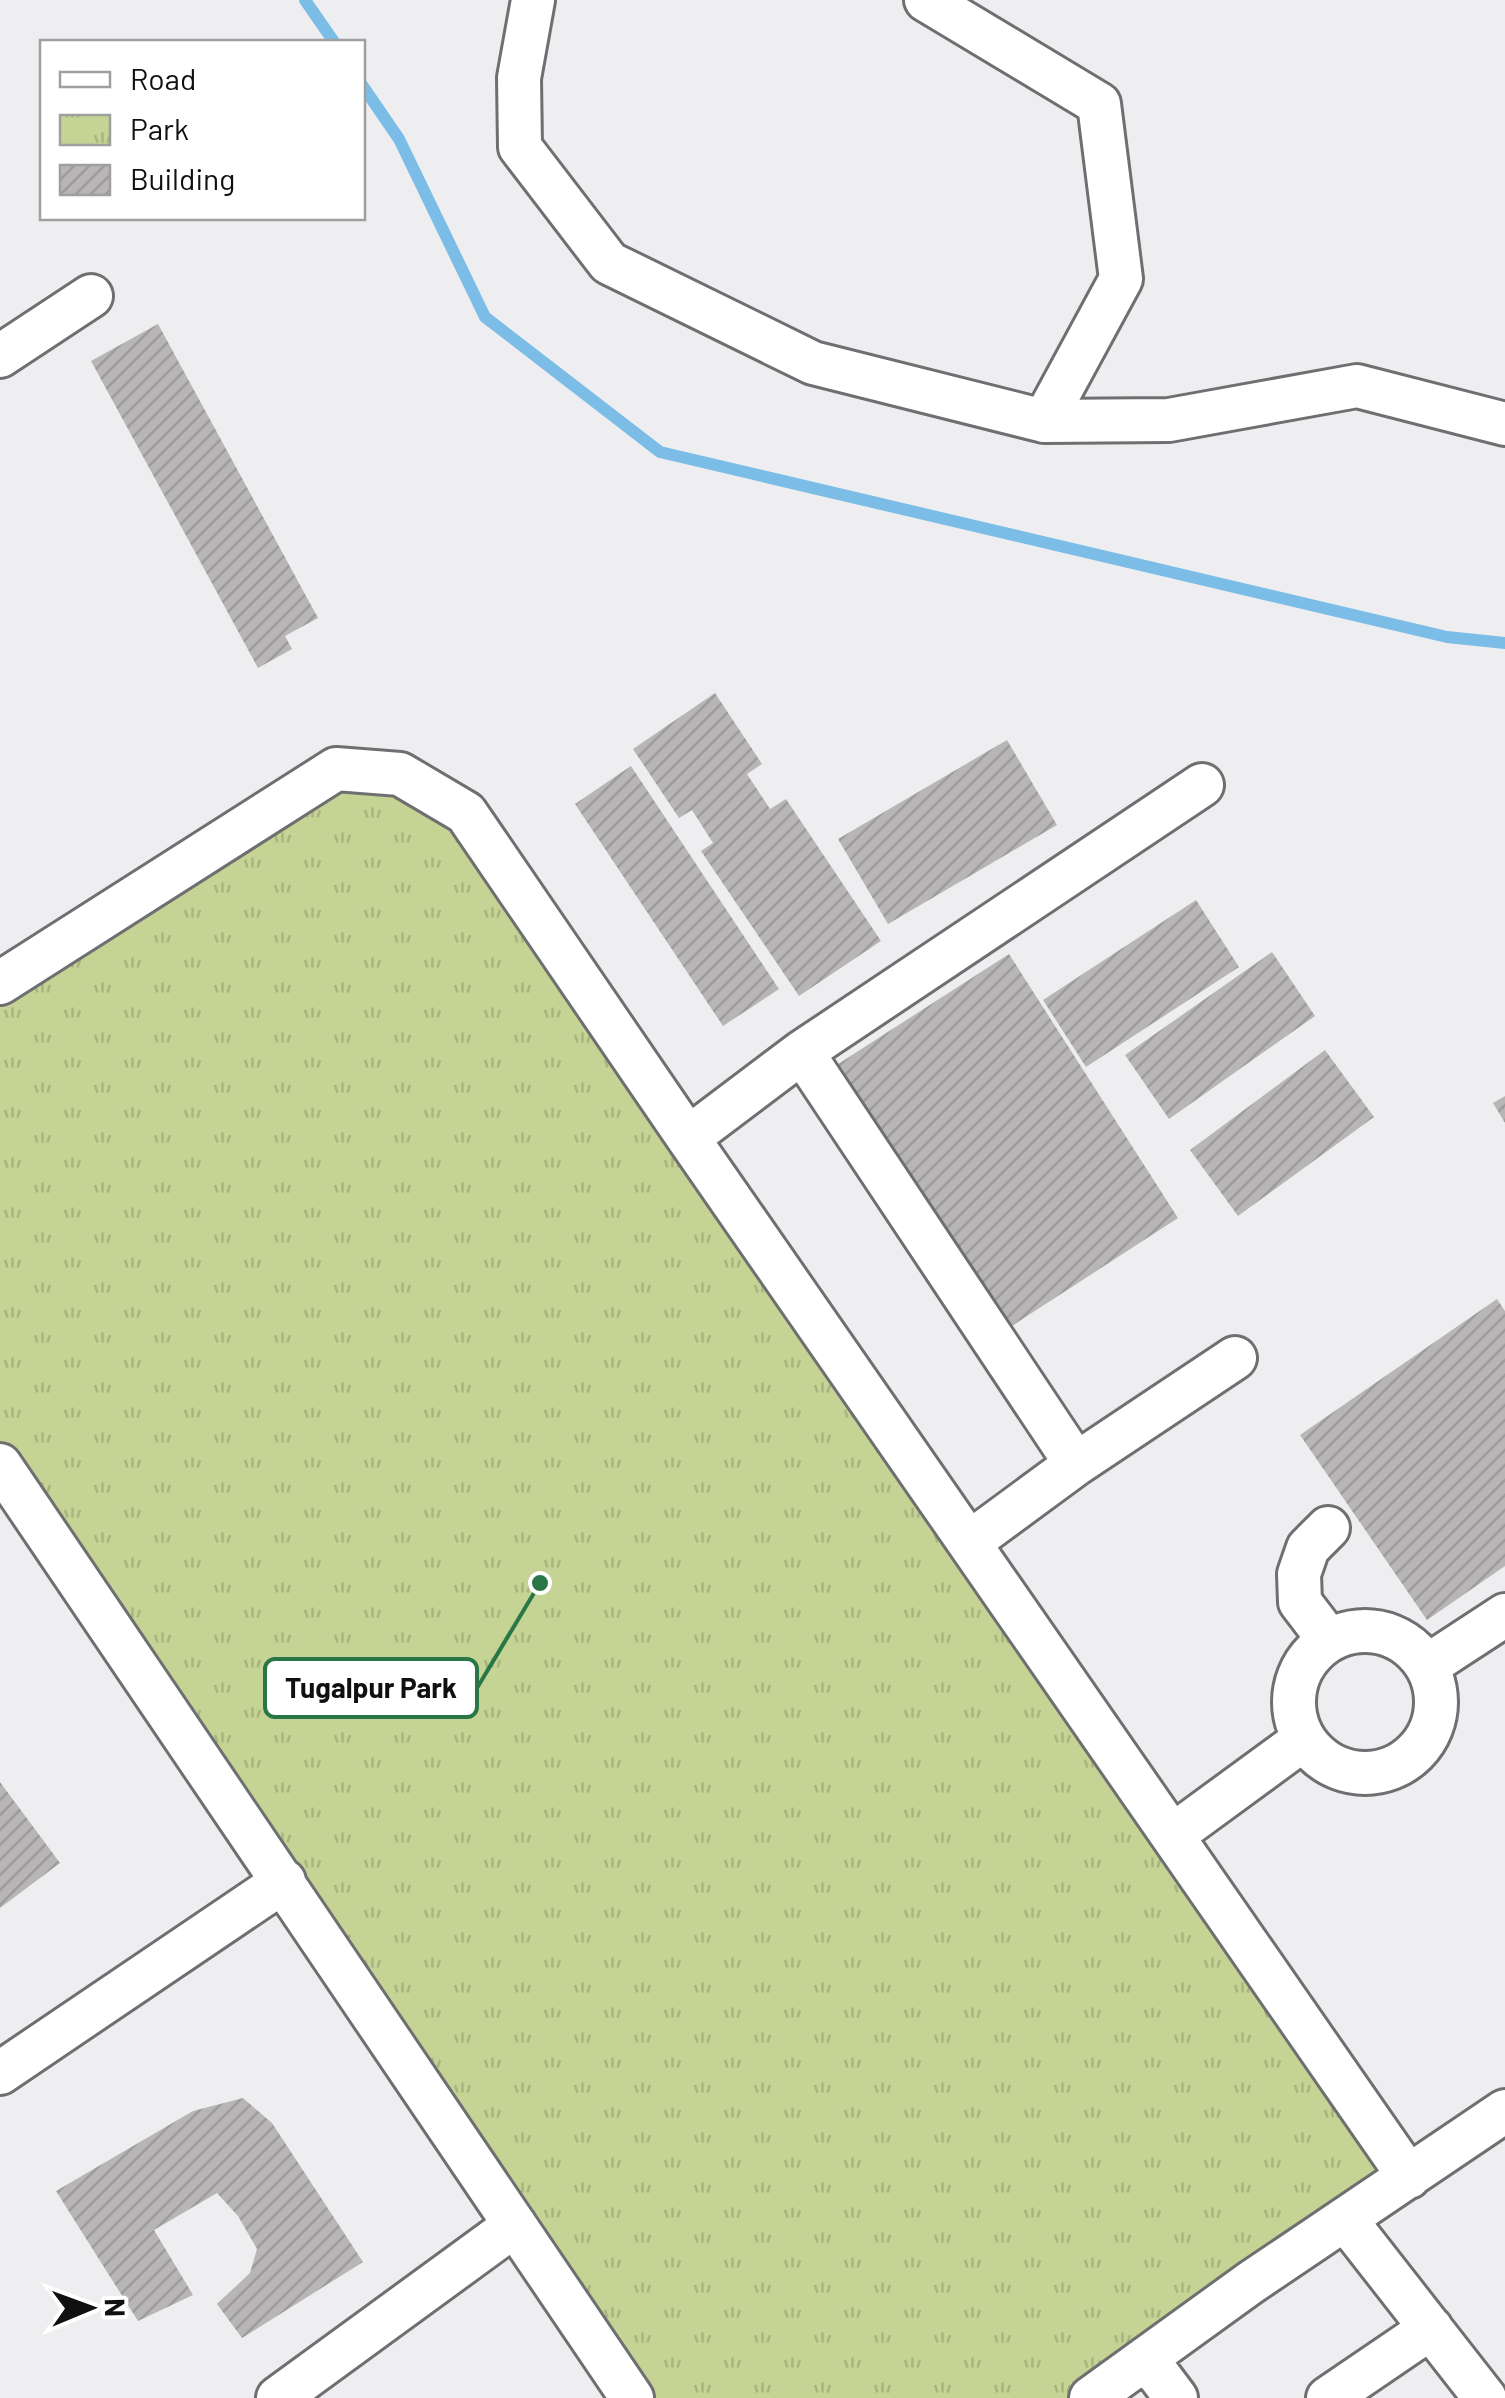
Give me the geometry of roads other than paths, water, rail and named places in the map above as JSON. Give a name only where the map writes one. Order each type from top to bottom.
[{"type":"street","points":[[533,0],[519,78],[520,147],[610,263],[812,363],[1044,420],[1169,420],[1357,386],[1505,424]]},
{"type":"street","points":[[926,0],[1099,104],[1121,280],[1044,420]]},
{"type":"street","points":[[0,356],[91,296]]},
{"type":"street","points":[[0,983],[336,768],[400,774],[466,813],[1408,2176]]},
{"type":"street","points":[[688,1138],[802,1052],[1202,785]]},
{"type":"street","points":[[802,1052],[1076,1464]]},
{"type":"street","points":[[970,1542],[1076,1464],[1235,1358]]},
{"type":"street","points":[[0,1465],[632,2398]]},
{"type":"street","points":[[1328,1528],[1308,1548],[1299,1574],[1300,1602],[1329,1640]]},
{"type":"street","points":[[1427,1666],[1505,1615]]},
{"type":"street","points":[[1356,1630],[1384,1632],[1409,1644],[1427,1666],[1436,1692],[1435,1720],[1422,1746],[1402,1764],[1375,1774],[1348,1772],[1322,1760],[1304,1739],[1294,1712],[1296,1684],[1308,1658],[1329,1640],[1356,1630]]},
{"type":"street","points":[[1173,1835],[1304,1739]]},
{"type":"street","points":[[0,2073],[284,1882]]},
{"type":"street","points":[[1091,2398],[1250,2283],[1505,2112]]},
{"type":"street","points":[[1345,2220],[1485,2398]]},
{"type":"street","points":[[278,2398],[515,2225]]},
{"type":"street","points":[[1328,2398],[1431,2328]]},
{"type":"street","points":[[1146,2358],[1176,2398]]},
{"type":"waterway","points":[[305,0],[333,40]]},
{"type":"waterway","points":[[365,89],[399,139],[485,317],[660,452],[1447,637],[1505,643]]},
{"type":"place","name":"Tugalpur Park","points":[[540,1583]]}]
